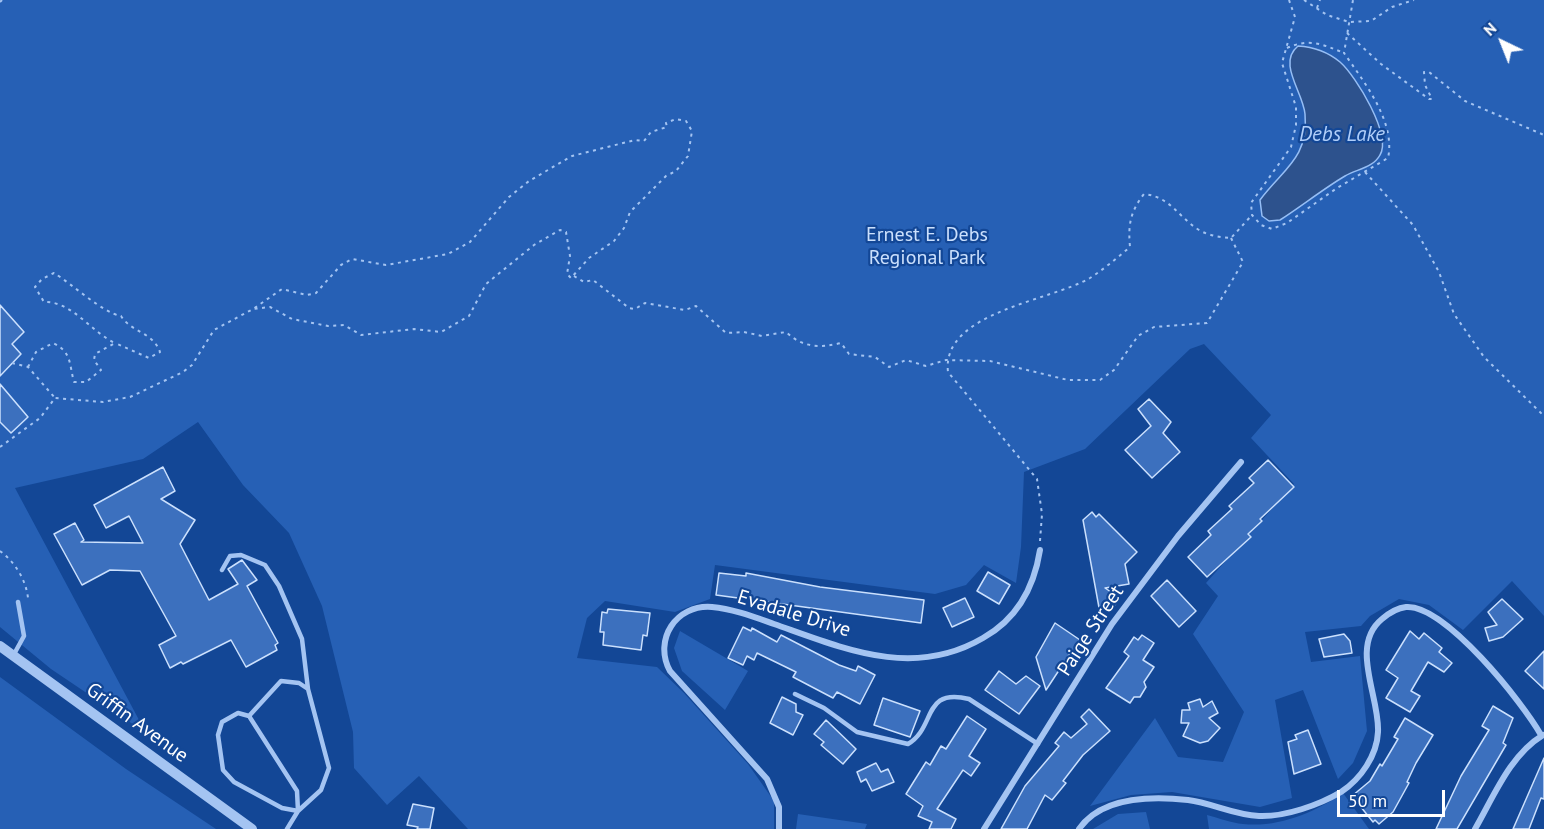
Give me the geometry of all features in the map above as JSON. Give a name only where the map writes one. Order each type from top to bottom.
[{"type":"street","name":"Paige Street","points":[[984,829],[1124,609],[1178,536],[1241,462]]},
{"type":"street","name":"Evadale Drive","points":[[779,829],[779,807],[767,779],[670,671],[665,661],[664,641],[674,624],[699,608],[712,607],[744,614],[822,641],[879,656],[910,660],[953,654],[974,644],[1008,621],[1030,589],[1040,550]]},
{"type":"street","points":[[1079,829],[1100,809],[1136,800],[1188,800],[1244,815],[1261,816],[1276,815],[1319,803],[1342,791],[1370,761],[1376,745],[1377,716],[1368,667],[1367,647],[1371,633],[1378,622],[1397,609],[1408,607],[1429,612],[1479,655],[1543,735],[1521,753],[1508,771],[1475,829]]},
{"type":"street","name":"Griffin Avenue","points":[[0,646],[252,829]]},
{"type":"lane","points":[[222,570],[230,556],[241,555],[265,564],[279,586],[302,639],[308,689],[329,768],[321,790],[298,811],[287,829]]},
{"type":"lane","points":[[13,656],[24,636],[18,602]]},
{"type":"lane","points":[[249,716],[281,681],[299,683],[308,689]]},
{"type":"lane","points":[[795,694],[824,708],[857,732],[908,744],[918,734],[933,706],[949,696],[960,697],[969,699],[1038,744]]},
{"type":"lane","points":[[238,713],[249,716],[297,790],[298,811],[282,808],[234,782],[223,770],[219,735],[222,722],[238,713]]},
{"type":"path","points":[[1287,48],[1303,41],[1316,42],[1344,53],[1367,88],[1388,128],[1391,144],[1388,158],[1287,223],[1272,229],[1260,225],[1252,215],[1251,203],[1291,147],[1296,107],[1282,63],[1295,17],[1289,0]]},
{"type":"path","points":[[1304,0],[1327,15],[1349,22],[1371,21],[1392,7],[1414,0]]},
{"type":"path","points":[[1317,8],[1320,0]]},
{"type":"path","points":[[1344,53],[1353,0]]},
{"type":"path","points":[[1347,33],[1395,76],[1429,99],[1432,99],[1425,85],[1424,72],[1428,72],[1465,101],[1544,135]]},
{"type":"path","points":[[12,363],[28,367],[55,398],[103,402],[130,397],[183,372],[192,365],[214,330],[254,309],[282,289],[307,295],[316,293],[341,265],[352,259],[386,265],[448,254],[470,242],[517,189],[553,166],[592,150],[635,140],[644,141],[651,132],[667,127],[666,123],[675,119],[686,121],[692,131],[688,156],[676,171],[666,176],[630,212],[624,228],[614,241],[590,258],[574,276]]},
{"type":"path","points":[[1364,172],[1413,225],[1438,272],[1454,314],[1484,357],[1544,416]]},
{"type":"path","points":[[1040,550],[1040,489],[1029,466],[948,372],[946,360],[952,344],[990,316],[1090,278],[1130,247],[1128,228],[1132,210],[1144,194],[1158,196],[1199,230],[1215,236],[1231,238]]},
{"type":"path","points":[[1231,238],[1252,215]]},
{"type":"path","points":[[254,309],[270,307],[292,320],[328,326],[344,325],[361,335],[414,329],[441,332],[469,316],[486,284],[511,263],[534,245],[564,229],[570,256],[567,277],[574,276],[584,282],[593,280],[629,308],[635,309],[645,303],[685,310],[696,306],[726,333],[744,332],[762,336],[786,332],[795,341],[814,347],[842,343],[849,354],[875,357],[890,367],[906,360],[926,366],[946,360],[990,361],[1068,380],[1100,380],[1114,370],[1138,336],[1154,327],[1207,323],[1243,262],[1231,238]]},
{"type":"path","points":[[54,273],[90,296],[111,314],[121,316],[127,326],[147,334],[157,342],[160,351],[149,358],[115,343],[99,335],[62,304],[56,301],[45,302],[35,287],[42,279],[54,273]]},
{"type":"path","points":[[28,367],[36,352],[53,343],[65,349],[70,359],[74,381],[86,382],[101,370],[94,360],[95,354],[115,343]]},
{"type":"path","points":[[0,447],[40,418],[55,398]]},
{"type":"path","points":[[0,551],[9,558],[27,585],[28,598],[18,602]]},
{"type":"green space","name":"Ernest E. Debs Regional Park","points":[[0,0],[1544,0],[1544,616],[1512,581],[1463,630],[1429,605],[1399,599],[1370,616],[1361,626],[1305,632],[1311,662],[1360,656],[1367,731],[1353,763],[1338,779],[1303,690],[1275,700],[1292,798],[1260,807],[1172,792],[1131,795],[1090,806],[1155,718],[1178,757],[1223,762],[1244,712],[1193,634],[1218,596],[1206,583],[1294,484],[1251,438],[1271,415],[1204,344],[1190,349],[1085,449],[1024,472],[1021,547],[1016,583],[984,565],[966,585],[935,594],[715,565],[710,599],[675,612],[605,601],[587,618],[577,658],[657,667],[684,693],[748,764],[774,801],[774,829],[468,829],[419,776],[387,805],[354,768],[353,732],[322,606],[289,533],[243,485],[198,422],[143,459],[15,488],[146,733],[51,669],[0,627]]},
{"type":"green space","points":[[680,631],[748,671],[725,710],[682,671],[674,648]]},
{"type":"green space","points":[[0,677],[126,769],[216,829],[0,829]]},
{"type":"green space","points":[[1343,793],[1369,829],[1209,829],[1207,815],[1230,822],[1270,824],[1309,812]]},
{"type":"green space","points":[[1146,812],[1150,829],[1093,829],[1118,814]]},
{"type":"green space","points":[[798,814],[867,824],[865,829],[796,829]]},
{"type":"water","name":"Debs Lake","points":[[1298,46],[1326,53],[1347,69],[1363,92],[1377,120],[1382,146],[1380,155],[1373,163],[1345,176],[1280,220],[1269,221],[1262,216],[1260,200],[1293,162],[1303,142],[1305,114],[1290,69],[1292,53]]},
{"type":"building","points":[[0,305],[24,332],[12,344],[21,354],[0,376]]},
{"type":"building","points":[[0,384],[28,417],[11,433],[0,422]]},
{"type":"building","points":[[1149,399],[1171,422],[1163,433],[1180,452],[1152,478],[1125,450],[1151,426],[1138,409]]},
{"type":"building","points":[[1268,460],[1294,487],[1260,519],[1262,521],[1248,534],[1251,537],[1207,577],[1188,557],[1211,535],[1208,531],[1232,509],[1229,506],[1254,483],[1249,478]]},
{"type":"building","points":[[163,467],[175,491],[161,499],[195,520],[180,544],[209,600],[238,584],[228,569],[242,560],[257,580],[247,586],[278,643],[275,645],[277,650],[246,667],[231,640],[170,668],[159,645],[176,636],[140,571],[110,570],[82,585],[54,534],[75,523],[84,540],[81,542],[143,543],[129,516],[106,528],[94,505]]},
{"type":"building","points":[[1092,512],[1096,517],[1099,514],[1137,552],[1125,564],[1129,584],[1105,588],[1120,598],[1111,610],[1105,606],[1100,613],[1083,520]]},
{"type":"building","points":[[988,572],[1010,585],[999,604],[977,591]]},
{"type":"building","points":[[719,573],[746,576],[746,573],[820,587],[924,600],[921,623],[716,595]]},
{"type":"building","points":[[1167,580],[1196,611],[1179,627],[1151,596]]},
{"type":"building","points":[[965,598],[974,617],[952,627],[943,608]]},
{"type":"building","points":[[1502,599],[1523,619],[1503,637],[1489,641],[1485,628],[1497,625],[1488,612]]},
{"type":"building","points":[[608,609],[650,613],[647,636],[643,635],[641,650],[603,645],[604,632],[600,632],[602,612],[607,613]]},
{"type":"building","points":[[1055,623],[1083,642],[1075,654],[1071,652],[1046,690],[1036,657]]},
{"type":"building","points":[[743,627],[751,631],[752,628],[777,642],[781,635],[839,665],[856,671],[858,666],[875,675],[860,704],[837,692],[833,698],[793,677],[796,672],[757,653],[754,660],[747,656],[743,665],[728,658]]},
{"type":"building","points":[[1410,631],[1419,639],[1424,633],[1442,648],[1439,652],[1452,663],[1444,672],[1428,662],[1411,691],[1420,696],[1410,712],[1386,698],[1398,678],[1386,670]]},
{"type":"building","points":[[1344,634],[1350,641],[1352,653],[1324,657],[1319,639]]},
{"type":"building","points":[[1142,635],[1154,643],[1143,660],[1154,667],[1144,682],[1146,687],[1140,697],[1134,697],[1130,703],[1106,688],[1129,656],[1124,652],[1134,637],[1138,640]]},
{"type":"building","points":[[1544,651],[1544,689],[1525,671]]},
{"type":"building","points":[[999,671],[1016,684],[1026,676],[1040,686],[1019,714],[985,690]]},
{"type":"building","points":[[782,697],[796,704],[796,712],[803,715],[793,735],[770,723]]},
{"type":"building","points":[[883,698],[920,711],[910,737],[874,725]]},
{"type":"building","points":[[1200,699],[1203,707],[1212,701],[1218,713],[1209,718],[1220,728],[1208,741],[1200,743],[1183,736],[1189,723],[1181,723],[1182,710],[1190,710],[1188,703]]},
{"type":"building","points":[[1493,706],[1513,718],[1503,743],[1506,745],[1457,829],[1436,829],[1461,776],[1489,730],[1482,726]]},
{"type":"building","points":[[1089,709],[1110,731],[1083,755],[1063,781],[1066,783],[1052,800],[1045,795],[1027,829],[1001,829],[1025,786],[1059,746],[1055,743],[1064,732],[1071,738],[1087,724],[1081,717]]},
{"type":"building","points":[[967,716],[986,729],[969,756],[980,763],[971,776],[963,770],[937,809],[956,819],[951,829],[929,829],[932,822],[918,816],[923,806],[906,794],[926,762],[930,765],[941,746],[946,749]]},
{"type":"building","points":[[1405,718],[1433,735],[1416,763],[1407,782],[1409,783],[1393,812],[1379,824],[1375,820],[1373,822],[1352,796],[1370,781],[1380,764],[1382,766],[1398,739],[1394,737]]},
{"type":"building","points":[[826,720],[856,749],[843,764],[821,745],[824,742],[814,734]]},
{"type":"building","points":[[1308,730],[1321,764],[1294,774],[1288,742],[1297,739],[1295,735]]},
{"type":"building","points":[[1544,758],[1544,799],[1541,798],[1529,829],[1513,829]]},
{"type":"building","points":[[876,763],[881,772],[888,769],[894,782],[872,791],[866,779],[861,782],[857,772]]},
{"type":"building","points":[[413,804],[434,808],[430,829],[417,829],[418,827],[407,825]]}]
